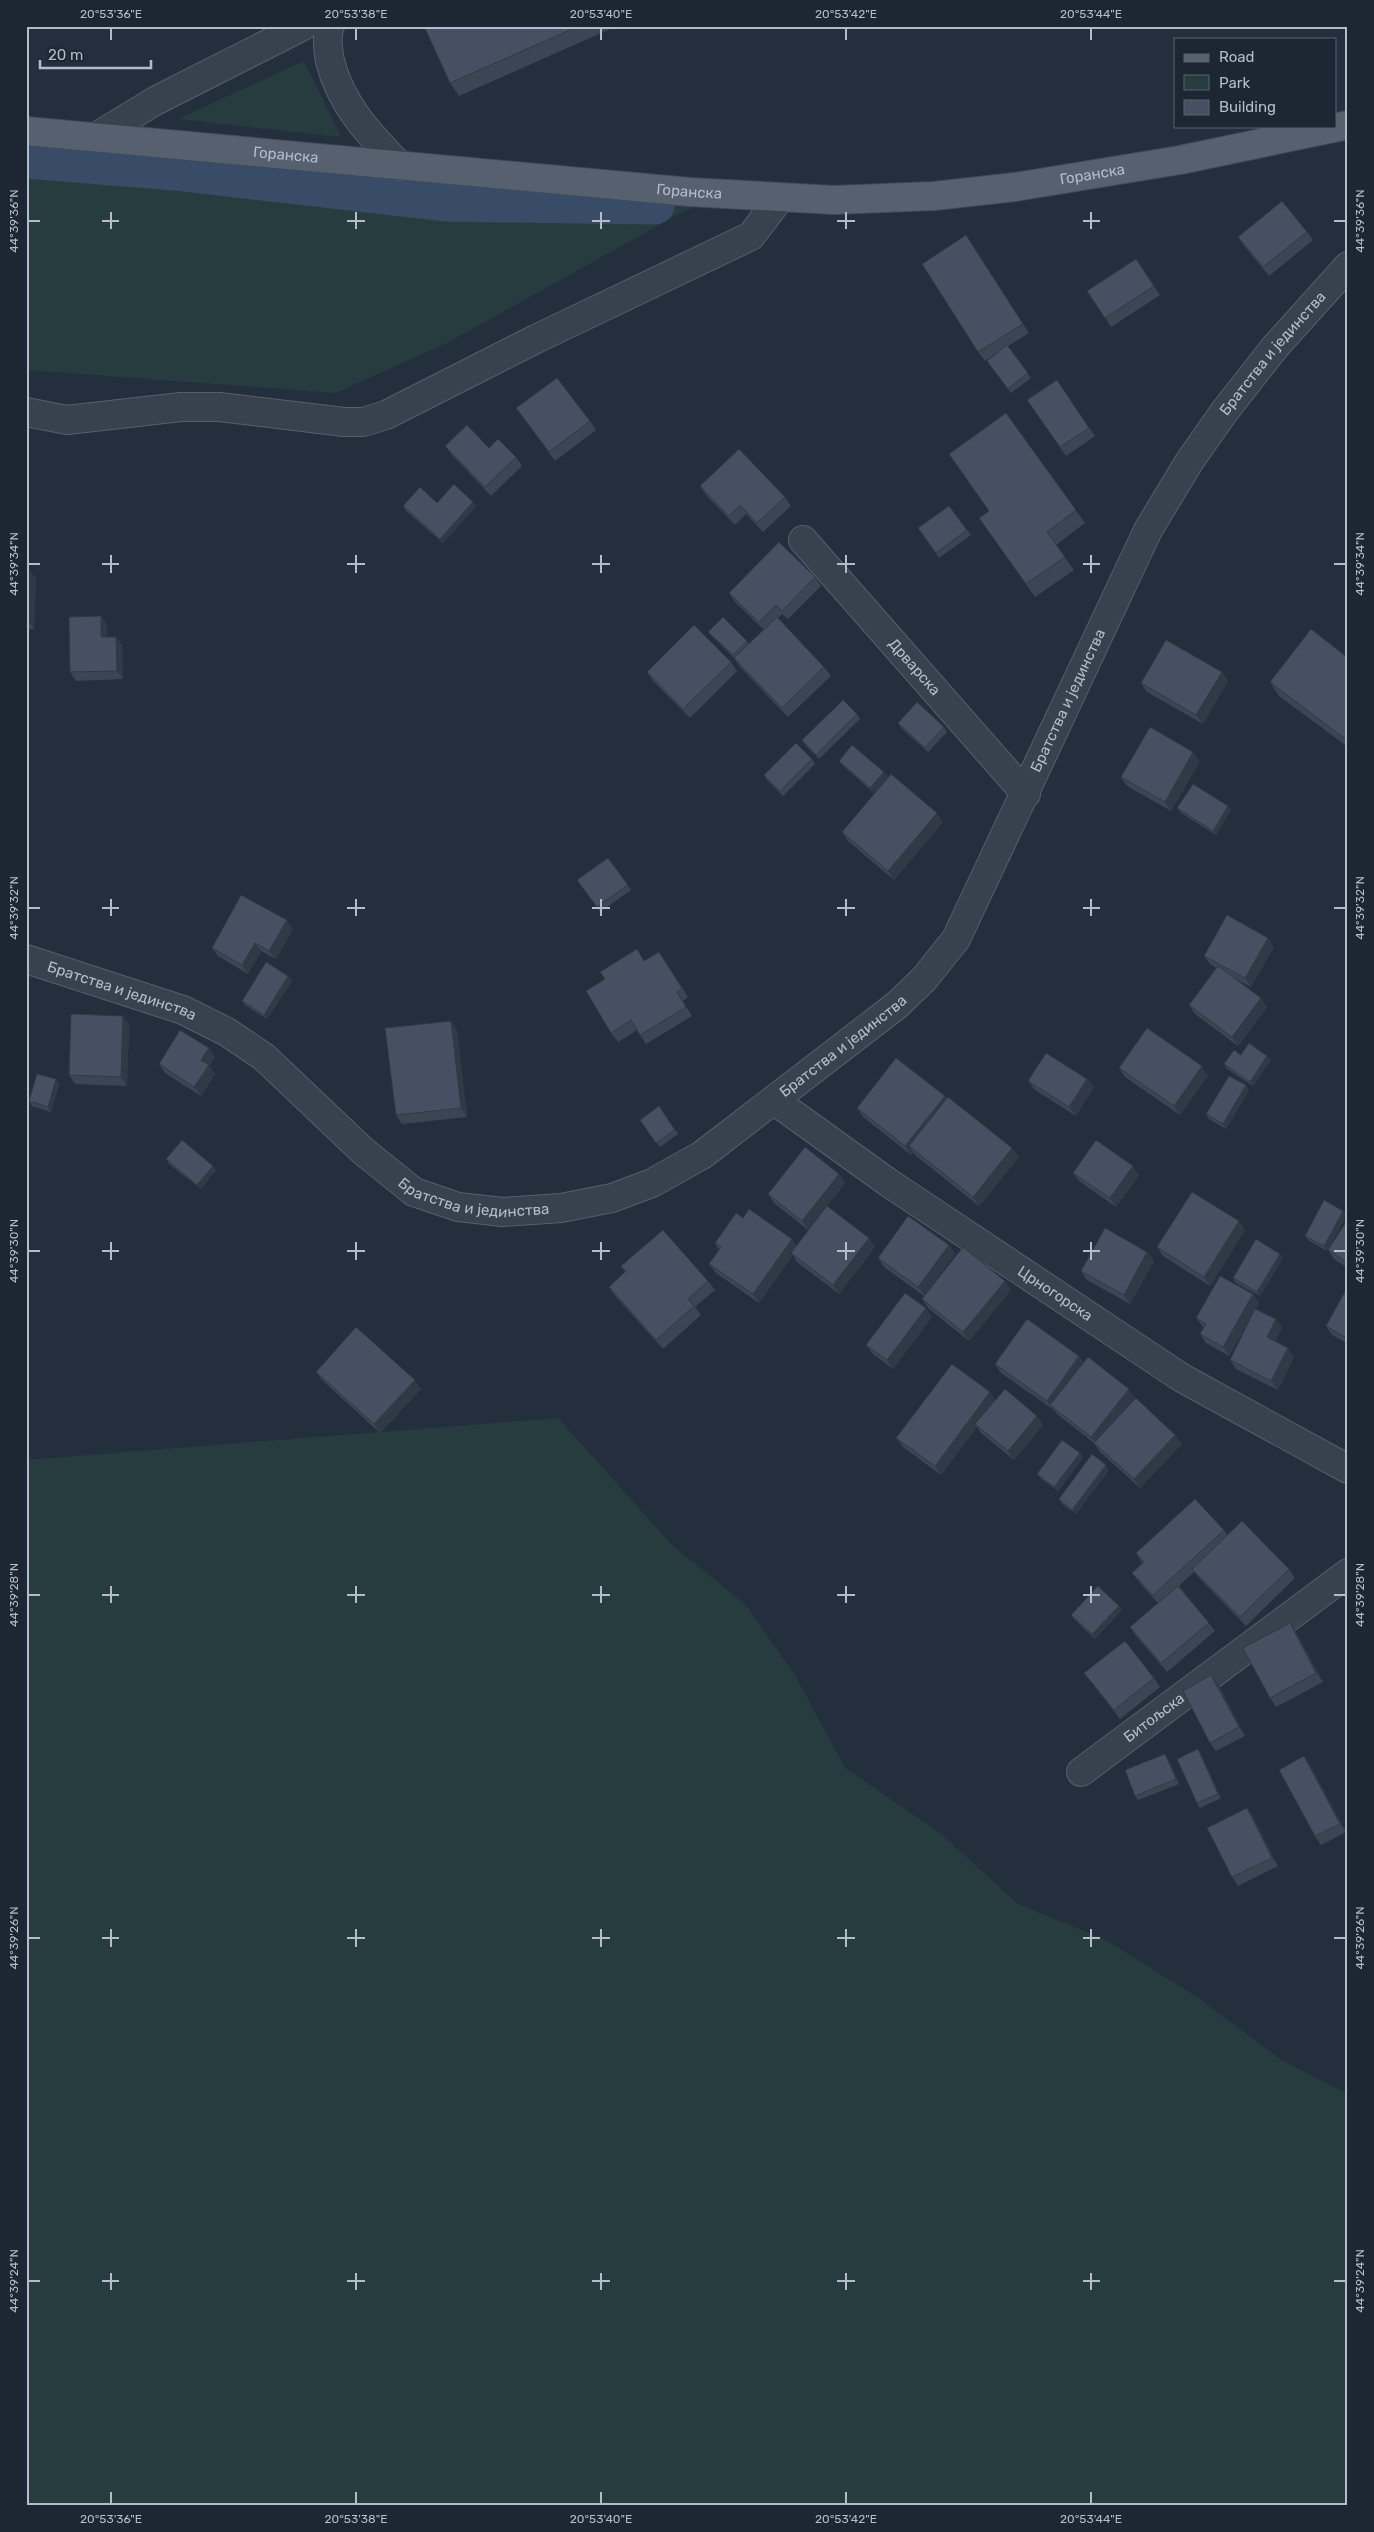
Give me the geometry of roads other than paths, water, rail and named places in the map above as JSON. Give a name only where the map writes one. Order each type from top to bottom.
[{"type":"main road","name":"Горанска","points":[[26,131],[400,166],[780,198],[834,200],[934,196],[1015,187],[1180,160],[1329,128]]},
{"type":"street","points":[[96,137],[155,101],[303,26]]},
{"type":"street","points":[[330,26],[328,52],[334,77],[347,104],[367,132],[400,166]]},
{"type":"street","points":[[26,412],[67,420],[181,407],[219,407],[344,422],[363,422],[386,416],[536,339],[751,236],[780,198]]},
{"type":"street","name":"Братства и јединства","points":[[26,958],[182,1010],[227,1032],[264,1057],[363,1150],[414,1192],[458,1207],[503,1212],[561,1208],[612,1198],[652,1183],[702,1156],[897,1005],[924,979],[956,939],[1026,794],[1128,569],[1148,530],[1189,462],[1224,412],[1275,347],[1348,266]]},
{"type":"street","name":"Дрварска","points":[[803,540],[1026,794]]},
{"type":"street","name":"Црногорска","points":[[775,1101],[889,1183],[1182,1378],[1348,1469]]},
{"type":"street","name":"Битољска","points":[[1081,1772],[1348,1573]]},
{"type":"waterway","points":[[26,159],[175,171],[445,202],[655,205]]}]
